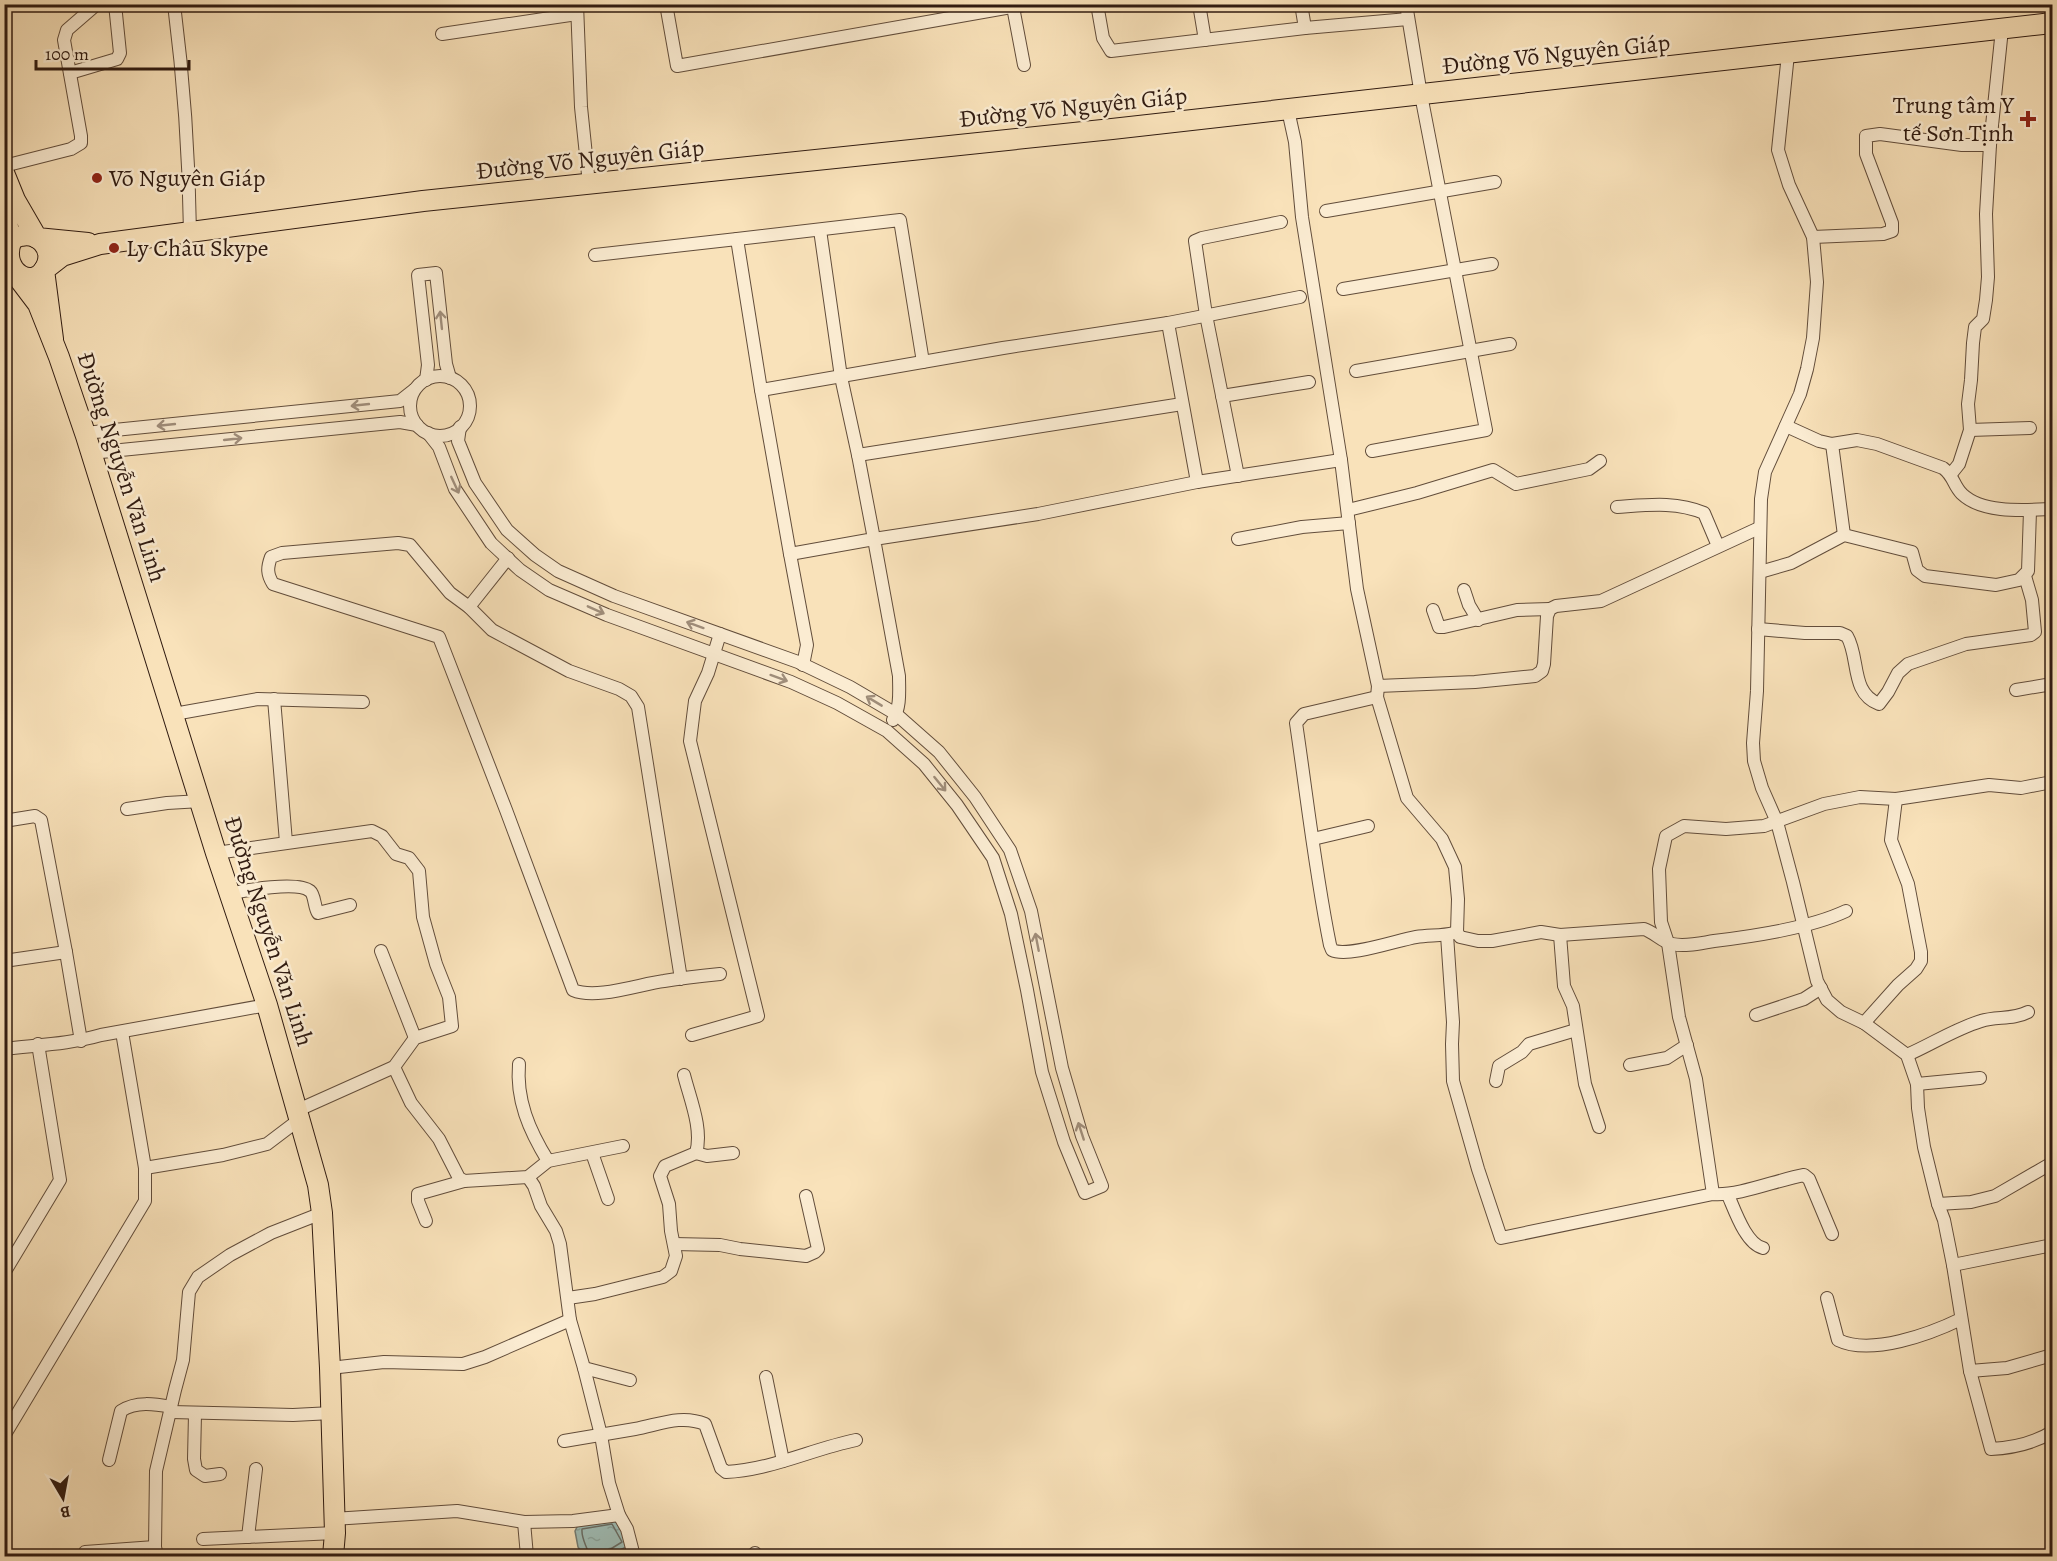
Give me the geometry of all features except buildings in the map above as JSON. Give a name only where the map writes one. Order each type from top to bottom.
[{"type":"main road","name":"Đường Võ Nguyên Giáp","points":[[44,270],[63,256],[100,244],[423,201],[1288,110],[2052,24]]},
{"type":"main road","points":[[4,173],[15,200],[37,238],[47,248],[48,256],[44,270],[32,278],[10,273],[5,261],[8,243],[4,207]]},
{"type":"main road","points":[[8,243],[22,236],[37,238]]},
{"type":"main road","name":"Đường Võ Nguyên Giáp","points":[[37,238],[100,244]]},
{"type":"main road","name":"Đường Nguyễn Văn Linh","points":[[44,270],[53,339]]},
{"type":"main road","name":"Đường Nguyễn Văn Linh","points":[[10,273],[38,304],[53,339],[85,433],[216,853],[267,1005],[318,1185],[322,1213],[332,1413],[333,1557]]},
{"type":"street","points":[[4,166],[71,149],[81,143],[64,39],[67,30],[97,4]]},
{"type":"street","points":[[70,73],[117,59],[120,53],[115,4]]},
{"type":"street","points":[[174,4],[184,82],[190,232]]},
{"type":"street","points":[[666,4],[677,66],[1029,4]]},
{"type":"street","points":[[1097,4],[1103,38],[1111,51],[1305,28],[1408,19]]},
{"type":"street","points":[[1199,4],[1205,40]]},
{"type":"street","points":[[1301,4],[1305,28]]},
{"type":"street","points":[[1372,451],[1486,429],[1439,192],[1406,4]]},
{"type":"street","points":[[1013,7],[1024,65]]},
{"type":"street","points":[[442,34],[577,9],[581,107],[589,184]]},
{"type":"street","points":[[1952,474],[1959,464],[1970,430],[1968,404],[1973,343],[1975,327],[1983,319],[1988,277],[1986,214],[1990,145],[2002,29]]},
{"type":"street","points":[[1788,54],[1778,150],[1789,185],[1813,237],[1817,282],[1813,338],[1807,369],[1800,394],[1765,472],[1760,528],[1754,760],[1762,788],[1777,822],[1817,981],[1827,1000],[1840,1012],[1864,1023],[1907,1055],[1917,1084],[1924,1147],[1944,1220],[1970,1371],[1991,1449],[2038,1440],[2052,1432]]},
{"type":"street","points":[[1288,110],[1295,142],[1302,218],[1341,460],[1357,589],[1378,691],[1407,798],[1442,839],[1455,867],[1458,899],[1452,934],[1453,1081],[1478,1169],[1501,1238],[1713,1194],[1728,1195],[1804,1175],[1809,1179],[1832,1234]]},
{"type":"street","points":[[1813,237],[1883,234],[1892,231],[1892,223],[1866,154],[1866,136],[1880,134],[1962,145],[1990,145]]},
{"type":"street","points":[[1326,211],[1495,182]]},
{"type":"street","points":[[595,255],[900,220],[923,362]]},
{"type":"street","points":[[1238,476],[1206,315],[1196,241],[1281,222]]},
{"type":"street","points":[[820,230],[842,377],[899,676],[900,699],[896,714],[886,731]]},
{"type":"street","points":[[737,238],[761,390],[807,645],[803,665]]},
{"type":"street","points":[[1343,290],[1492,264]]},
{"type":"street","points":[[426,380],[428,365],[417,275],[436,273],[446,364],[450,378]]},
{"type":"street","points":[[761,390],[1168,323],[1300,297]]},
{"type":"street","points":[[1168,323],[1197,482]]},
{"type":"street","points":[[1356,371],[1510,344]]},
{"type":"street","points":[[85,433],[400,401],[426,380],[440,376],[458,382],[468,398],[467,416],[460,427],[458,441],[475,483],[507,530],[548,564],[558,571],[614,596],[803,665],[850,687],[896,714],[939,752],[975,797],[1010,850],[1031,911],[1062,1068],[1082,1136],[1102,1186],[1085,1193],[1064,1142],[1042,1072],[1011,914],[993,858],[957,805],[924,764],[886,731],[837,703],[791,682],[607,615],[549,590],[491,543],[455,489],[439,447],[428,433],[417,425],[400,422],[91,453]]},
{"type":"street","points":[[1222,396],[1309,382]]},
{"type":"street","points":[[414,390],[410,400],[410,410],[417,425]]},
{"type":"street","points":[[858,455],[1182,404]]},
{"type":"street","points":[[201,421],[202,442]]},
{"type":"street","points":[[1786,426],[1819,441],[1832,444],[1857,440],[1877,444],[1943,468],[1952,474],[1961,492],[1973,502],[2002,509],[2030,511],[2052,509]]},
{"type":"street","points":[[428,433],[438,436],[447,435],[460,427]]},
{"type":"street","points":[[1970,430],[2030,428]]},
{"type":"street","points":[[1832,444],[1844,535]]},
{"type":"street","points":[[790,554],[1038,514],[1197,482],[1341,460]]},
{"type":"street","points":[[1238,539],[1348,517],[1493,470],[1516,484],[1589,469],[1599,461]]},
{"type":"street","points":[[1617,507],[1679,505],[1697,510],[1704,513],[1718,546]]},
{"type":"street","points":[[1760,572],[1791,563],[1844,535],[1912,552],[1917,570],[1925,576],[1996,585],[2010,583],[2025,576],[2028,571],[2030,511]]},
{"type":"street","points":[[1433,610],[1439,627],[1517,610],[1550,609],[1556,606],[1601,601],[1760,528]]},
{"type":"street","points":[[681,979],[638,707],[631,696],[619,689],[569,671],[492,630],[469,607],[450,594],[410,545],[398,543],[282,553],[271,557],[267,566],[268,576],[273,584],[439,637],[573,990],[580,993],[602,992],[720,974]]},
{"type":"street","points":[[469,607],[508,558]]},
{"type":"street","points":[[535,580],[548,564]]},
{"type":"street","points":[[1758,629],[1840,633],[1847,636],[1861,688],[1864,694],[1879,704],[1901,668],[1908,664],[1966,644],[2035,632],[2032,600],[2025,576]]},
{"type":"street","points":[[1464,590],[1469,605],[1478,620]]},
{"type":"street","points":[[1550,609],[1547,616],[1544,664],[1542,671],[1534,676],[1378,691],[1304,714],[1296,723],[1314,839],[1317,882],[1332,950],[1341,952],[1387,945],[1416,937],[1452,934],[1478,941],[1492,941],[1541,932],[1560,934],[1644,928],[1668,944],[1690,945],[1748,937],[1804,924],[1846,910]]},
{"type":"street","points":[[693,1035],[758,1016],[690,741],[695,701],[708,673],[720,634]]},
{"type":"street","points":[[2016,690],[2052,684]]},
{"type":"street","points":[[174,714],[258,699],[363,702]]},
{"type":"street","points":[[274,699],[286,842]]},
{"type":"street","points":[[1713,1194],[1696,1079],[1679,1017],[1668,944],[1661,922],[1659,869],[1666,836],[1684,826],[1726,829],[1764,826],[1824,804],[1860,797],[1896,800],[1989,785],[2021,788],[2052,782]]},
{"type":"street","points":[[1864,1023],[1921,961],[1908,884],[1891,840],[1896,800]]},
{"type":"street","points":[[127,809],[201,801]]},
{"type":"street","points":[[4,821],[34,816],[41,820],[81,1041]]},
{"type":"street","points":[[1314,839],[1368,826]]},
{"type":"street","points":[[145,1168],[224,1155],[267,1144],[299,1114],[394,1067],[416,1038],[452,1026],[449,998],[436,964],[423,917],[419,871],[409,858],[396,854],[382,836],[375,831],[216,853]]},
{"type":"street","points":[[230,894],[251,889],[290,886],[312,893],[318,913],[350,904]]},
{"type":"street","points":[[1560,934],[1564,986],[1573,1006],[1585,1084],[1599,1127]]},
{"type":"street","points":[[381,951],[416,1038]]},
{"type":"street","points":[[4,961],[66,952]]},
{"type":"street","points":[[1756,1015],[1804,999],[1821,988]]},
{"type":"street","points":[[4,1049],[81,1041],[101,1035],[267,1005]]},
{"type":"street","points":[[1907,1055],[1961,1028],[1983,1020],[2018,1016],[2028,1012]]},
{"type":"street","points":[[1496,1081],[1499,1066],[1522,1052],[1529,1044],[1576,1030]]},
{"type":"street","points":[[4,1436],[145,1201],[145,1168],[122,1032]]},
{"type":"street","points":[[4,1273],[60,1180],[38,1044]]},
{"type":"street","points":[[1630,1065],[1667,1058],[1687,1046]]},
{"type":"street","points":[[519,1064],[519,1092],[523,1111],[535,1140],[548,1161]]},
{"type":"street","points":[[394,1067],[411,1103],[439,1139],[459,1178],[464,1181]]},
{"type":"street","points":[[684,1075],[698,1130],[696,1153]]},
{"type":"street","points":[[1917,1084],[1980,1078]]},
{"type":"street","points":[[426,1221],[418,1202],[418,1194],[464,1181],[528,1178],[548,1161],[623,1146]]},
{"type":"street","points":[[568,1298],[596,1294],[663,1276],[671,1271],[674,1265],[674,1244],[670,1231],[669,1204],[660,1176],[665,1166],[696,1153],[707,1156],[733,1153]]},
{"type":"street","points":[[592,1154],[608,1199]]},
{"type":"street","points":[[1938,1204],[1971,1202],[1995,1196],[2052,1163]]},
{"type":"street","points":[[528,1178],[556,1231],[560,1244],[570,1320],[601,1435],[609,1483],[619,1515],[627,1529],[634,1557]]},
{"type":"street","points":[[1728,1195],[1748,1237],[1757,1246],[1763,1248]]},
{"type":"street","points":[[674,1244],[720,1245],[787,1254],[810,1254],[818,1249],[806,1196]]},
{"type":"street","points":[[84,1552],[156,1552],[156,1471],[183,1360],[189,1292],[198,1276],[271,1233],[304,1218],[322,1213]]},
{"type":"street","points":[[1953,1265],[2052,1245]]},
{"type":"street","points":[[1827,1298],[1838,1340],[1854,1345],[1894,1343],[1929,1334],[1961,1319]]},
{"type":"street","points":[[330,1368],[384,1362],[463,1364],[570,1320]]},
{"type":"street","points":[[1970,1371],[2007,1368],[2052,1355]]},
{"type":"street","points":[[584,1368],[630,1380]]},
{"type":"street","points":[[766,1377],[783,1461]]},
{"type":"street","points":[[109,1460],[121,1411],[132,1406],[150,1404],[195,1414],[332,1413]]},
{"type":"street","points":[[195,1414],[194,1459],[196,1470],[205,1476],[220,1474]]},
{"type":"street","points":[[564,1441],[668,1421],[698,1421],[705,1424],[721,1468],[726,1472],[738,1472],[856,1440]]},
{"type":"street","points":[[248,1537],[256,1468]]},
{"type":"street","points":[[203,1539],[248,1537],[457,1511],[524,1522],[573,1521],[619,1515]]},
{"type":"street","points":[[524,1522],[527,1557]]},
{"type":"water","points":[[614,1517],[630,1545],[608,1556],[584,1556],[578,1547],[575,1531],[579,1523]]},
{"type":"place","name":"Trung tâm Y tế Sơn Tịnh","points":[[2028,119]]},
{"type":"place","name":"Võ Nguyên Giáp","points":[[97,178]]},
{"type":"place","name":"Ly Châu Skype","points":[[114,248]]}]
